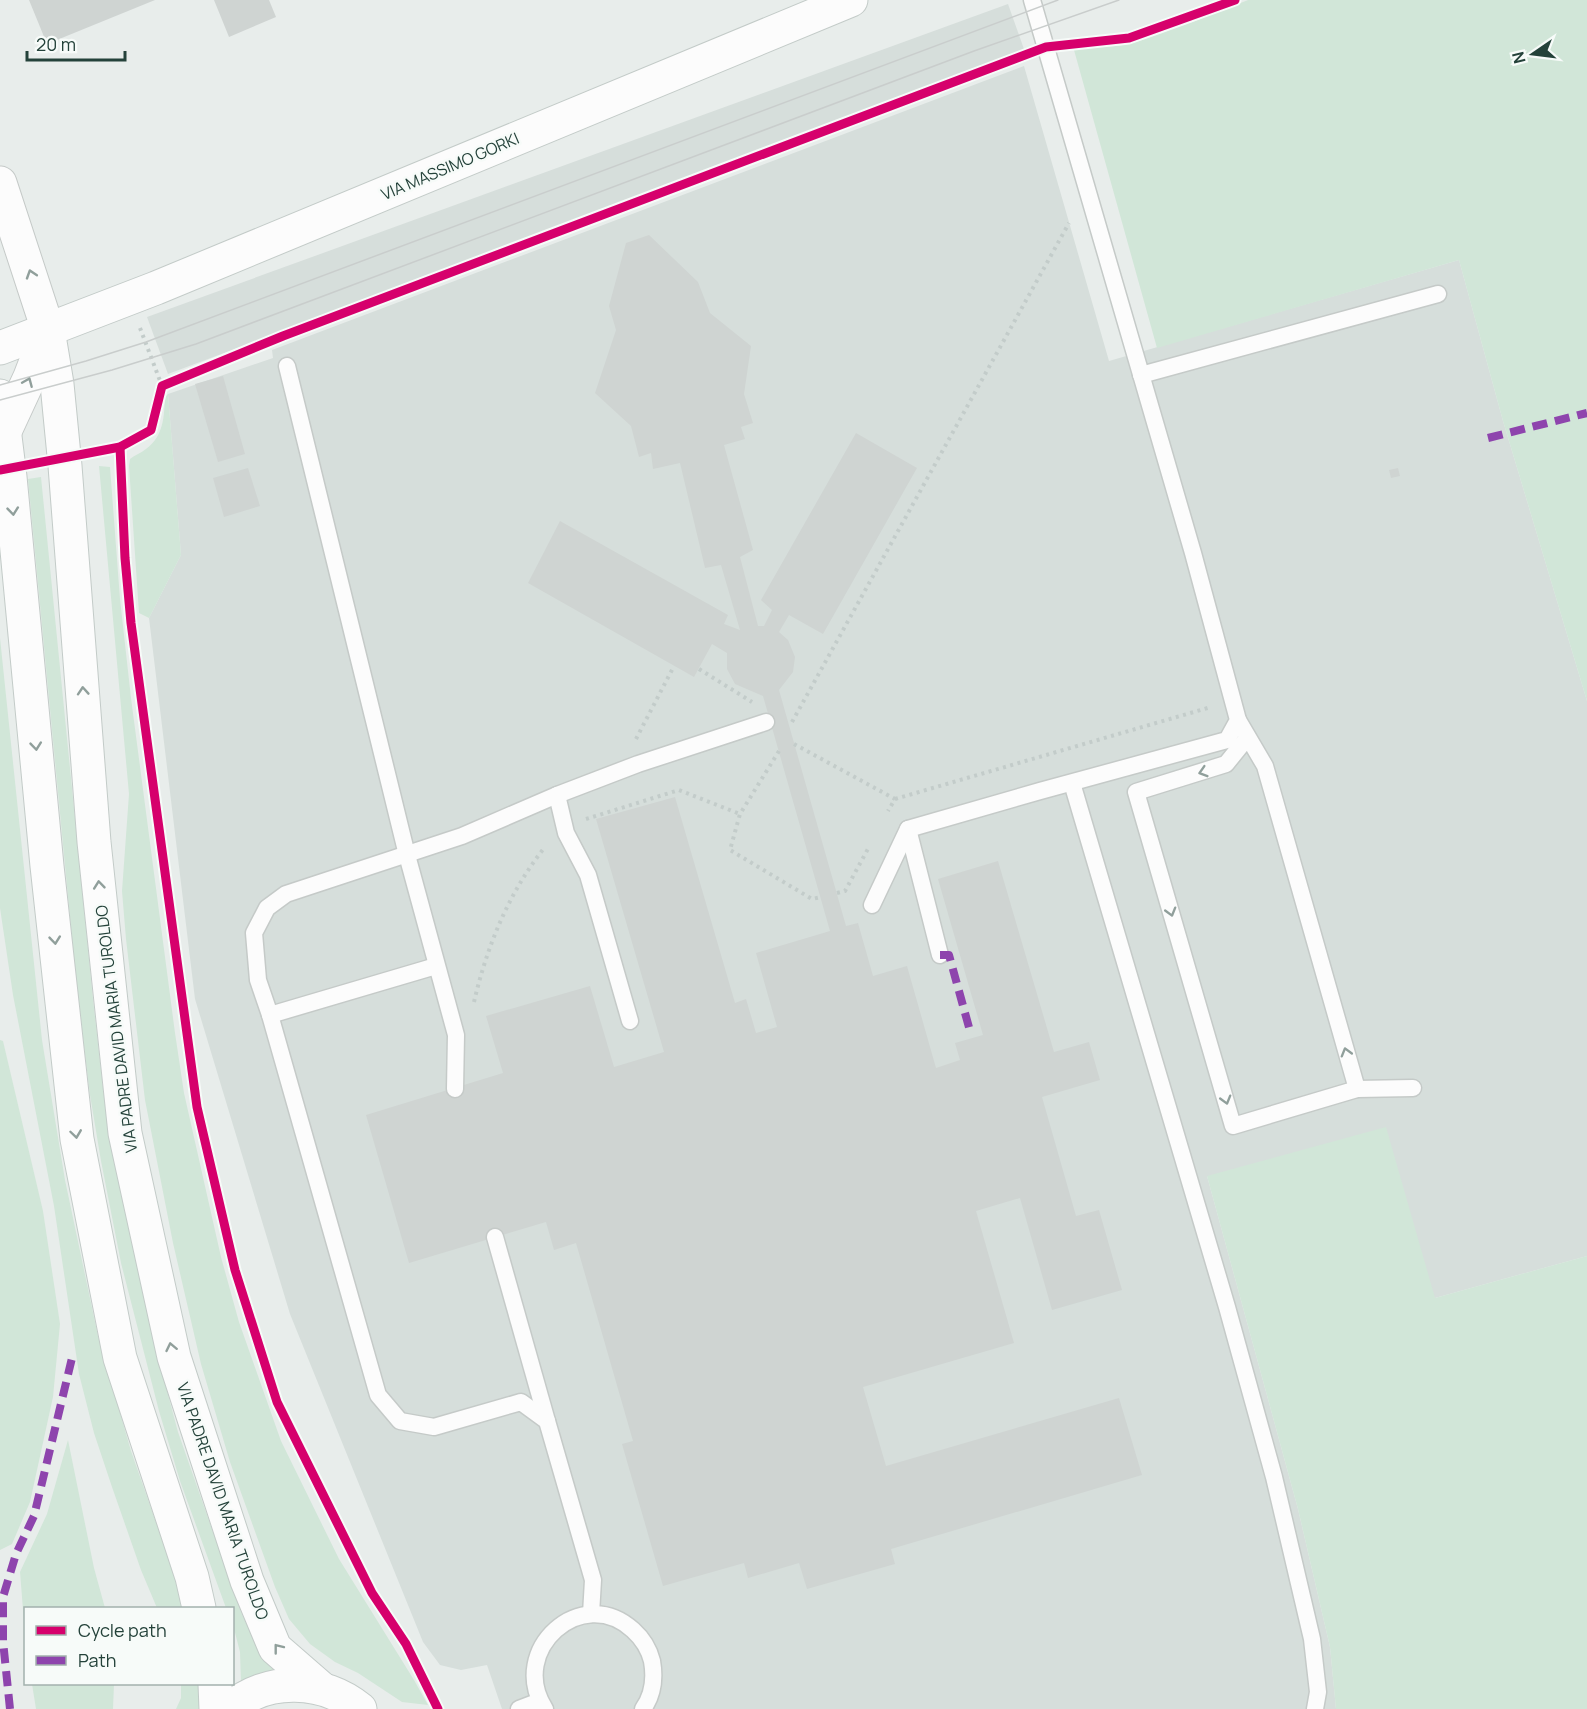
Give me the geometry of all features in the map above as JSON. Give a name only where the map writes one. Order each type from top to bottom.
[{"type":"street","name":"VIA MASSIMO GORKI","points":[[0,348],[156,288],[851,0]]},
{"type":"street","name":"VIA PADRE DAVID MARIA TUROLDO","points":[[0,183],[48,330],[57,384],[66,466],[94,842],[125,1133],[174,1357],[247,1581],[275,1648],[321,1688]]},
{"type":"street","points":[[2,432],[30,377],[48,330]]},
{"type":"street","points":[[0,396],[76,1139],[120,1358],[192,1577],[199,1607]]},
{"type":"street","points":[[214,1685],[216,1709]]},
{"type":"street","points":[[230,1709],[238,1702],[264,1689],[292,1685],[321,1688],[349,1700],[360,1709]]},
{"type":"lane","points":[[1032,0],[1193,553],[1232,701],[1247,738],[1266,766],[1357,1089]]},
{"type":"lane","points":[[1141,375],[1438,294]]},
{"type":"lane","points":[[288,366],[407,855],[456,1035],[455,1089]]},
{"type":"lane","points":[[872,905],[908,829],[1040,790],[1227,740],[1238,720]]},
{"type":"lane","points":[[547,1421],[520,1402],[434,1427],[400,1421],[378,1395],[270,1015],[258,980],[254,933],[267,908],[286,894],[462,836],[627,768],[766,722]]},
{"type":"lane","points":[[1247,738],[1226,764],[1136,792],[1233,1126],[1357,1089],[1413,1088]]},
{"type":"lane","points":[[1072,783],[1224,1296],[1274,1477],[1312,1639],[1318,1692],[1315,1709]]},
{"type":"lane","points":[[557,795],[566,833],[588,875],[630,1021]]},
{"type":"lane","points":[[908,829],[939,955]]},
{"type":"lane","points":[[270,1015],[436,966]]},
{"type":"lane","points":[[495,1237],[593,1580],[591,1614]]},
{"type":"lane","points":[[519,1709],[543,1705],[534,1682],[535,1662],[542,1644],[555,1629],[571,1619],[591,1614],[609,1617],[627,1624],[640,1636],[650,1653],[654,1671],[652,1690],[643,1709]]},
{"type":"path","points":[[793,718],[1069,223]]},
{"type":"path","points":[[139,323],[162,386],[159,397]]},
{"type":"path","points":[[162,386],[173,381]]},
{"type":"path","points":[[627,768],[629,753],[674,666]]},
{"type":"path","points":[[699,669],[758,706]]},
{"type":"path","points":[[794,744],[895,799],[1232,701]]},
{"type":"path","points":[[779,751],[740,814],[730,850],[812,899],[821,897]]},
{"type":"path","points":[[456,1035],[468,1028],[480,978],[502,915],[528,868],[546,847],[590,817],[679,790],[740,814]]},
{"type":"path","points":[[884,819],[895,799]]},
{"type":"path","points":[[837,893],[845,891],[873,840]]},
{"type":"shaded area","points":[[1008,4],[1025,52],[168,374],[147,317]]},
{"type":"shaded area","points":[[1024,66],[1109,361],[1459,260],[1503,421],[1587,701],[1587,1256],[1435,1298],[1207,1176],[1298,1509],[1330,1647],[1336,1709],[502,1709],[487,1665],[461,1670],[440,1665],[423,1642],[290,1314],[195,999],[149,618],[181,555],[168,394],[273,358],[272,350]]},
{"type":"green space","points":[[1248,0],[1587,0],[1587,701],[1503,421],[1459,260],[1157,348],[1074,50],[1133,43]]},
{"type":"green space","points":[[168,394],[181,555],[149,618],[139,613],[129,466],[130,459],[152,444],[160,432],[165,397]]},
{"type":"green space","points":[[99,466],[110,467],[120,599],[131,698],[184,1093],[221,1257],[239,1322],[281,1441],[339,1559],[428,1705],[402,1702],[358,1673],[335,1662],[310,1644],[289,1619],[275,1587],[230,1462],[201,1364],[173,1243],[145,1100],[126,939],[122,891],[129,794]]},
{"type":"green space","points":[[41,477],[93,999],[103,1088],[114,1153],[154,1342],[178,1432],[241,1612],[260,1653],[275,1671],[259,1674],[241,1683],[240,1652],[234,1629],[234,1607],[226,1607],[180,1481],[159,1411],[121,1263],[101,1161],[90,1095],[76,980],[28,479]]},
{"type":"green space","points":[[0,638],[42,1040],[65,1180],[98,1336],[131,1451],[186,1607],[157,1607],[141,1570],[94,1433],[79,1374],[54,1206],[13,995],[0,908]]},
{"type":"green space","points":[[0,1040],[3,1041],[43,1211],[60,1324],[53,1397],[30,1502],[12,1544],[0,1550]]},
{"type":"green space","points":[[1386,1127],[1435,1298],[1587,1256],[1587,1709],[1336,1709],[1330,1647],[1298,1509],[1207,1176]]},
{"type":"green space","points":[[68,1440],[94,1568],[105,1607],[24,1607],[24,1622],[20,1572],[47,1514]]},
{"type":"green space","points":[[32,1685],[114,1685],[113,1709],[36,1709]]},
{"type":"green space","points":[[181,1685],[203,1685],[202,1709],[176,1709],[181,1698]]},
{"type":"building","points":[[29,0],[155,0],[47,44]]},
{"type":"building","points":[[214,0],[269,0],[276,17],[229,37]]},
{"type":"building","points":[[649,235],[698,282],[710,313],[751,346],[744,394],[753,423],[741,427],[745,439],[724,445],[753,550],[740,557],[758,626],[764,626],[772,610],[761,600],[856,433],[917,468],[823,634],[789,615],[779,632],[788,640],[795,657],[793,672],[779,690],[846,926],[858,923],[873,976],[907,966],[936,1068],[960,1060],[955,1043],[983,1035],[938,879],[998,861],[1054,1052],[1089,1042],[1100,1080],[1042,1097],[1076,1216],[1099,1210],[1122,1290],[1052,1310],[1020,1198],[976,1211],[1014,1343],[863,1387],[886,1466],[1119,1398],[1142,1475],[891,1549],[895,1564],[807,1589],[799,1563],[748,1578],[744,1563],[663,1586],[622,1444],[633,1441],[576,1243],[554,1250],[546,1222],[409,1263],[366,1115],[503,1073],[486,1016],[590,986],[614,1067],[664,1052],[596,819],[675,797],[735,1003],[746,999],[756,1033],[777,1027],[756,953],[830,931],[763,696],[735,684],[727,669],[727,653],[712,644],[694,677],[528,583],[560,521],[728,615],[724,624],[740,630],[721,565],[705,568],[680,463],[653,469],[651,453],[639,457],[631,426],[595,393],[616,330],[609,306],[626,243]]},
{"type":"building","points":[[223,376],[245,454],[218,462],[195,384]]},
{"type":"building","points":[[248,468],[260,506],[224,517],[213,478]]},
{"type":"building","points":[[1398,468],[1400,476],[1391,478],[1389,470]]},
{"type":"tram line","points":[[0,385],[146,342],[1058,0]]},
{"type":"tram line","points":[[0,400],[112,370],[196,344],[974,51],[1119,0]]},
{"type":"marked path","points":[[1488,438],[1587,413]]},
{"type":"marked path","points":[[940,955],[949,955],[970,1031]]},
{"type":"marked path","points":[[10,1709],[3,1641],[3,1597],[16,1554],[34,1516],[72,1358]]},
{"type":"cycle path","points":[[0,470],[120,447],[151,430],[162,386],[283,336],[1046,47],[1129,38],[1235,0]]},
{"type":"cycle path","points":[[120,447],[125,558],[131,623],[197,1107],[235,1270],[277,1402],[372,1593],[406,1644],[438,1709]]}]
